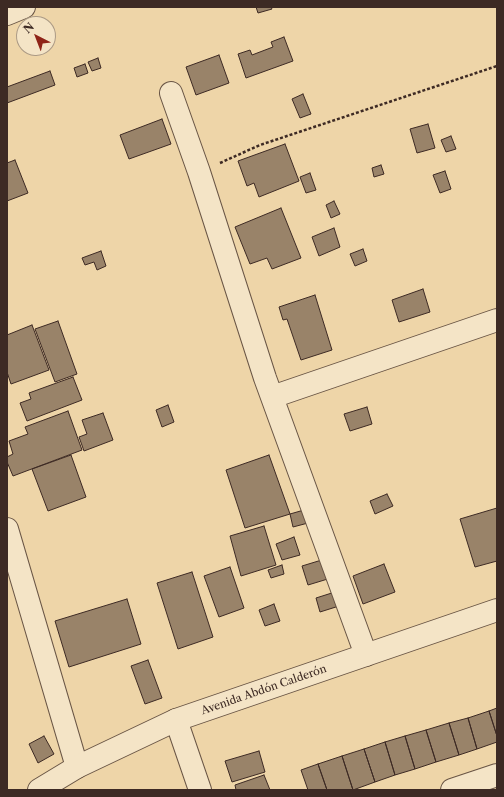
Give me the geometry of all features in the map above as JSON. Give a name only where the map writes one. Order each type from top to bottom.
[{"type":"street","points":[[7,14],[24,7]]},
{"type":"street","points":[[171,93],[199,172],[272,397],[366,655]]},
{"type":"street","points":[[272,397],[497,320]]},
{"type":"street","points":[[7,529],[77,766]]},
{"type":"street","name":"Avenida Abdón Calderón","points":[[39,790],[77,766],[176,720],[497,610]]},
{"type":"street","points":[[176,720],[200,790]]},
{"type":"street","points":[[452,790],[497,775]]},
{"type":"path","points":[[199,172],[260,145],[497,66]]},
{"type":"building","points":[[256,7],[271,7],[272,9],[258,13]]},
{"type":"building","points":[[284,37],[293,61],[246,78],[238,54],[250,50],[252,55],[273,47],[271,42]]},
{"type":"building","points":[[219,55],[229,83],[196,95],[186,67]]},
{"type":"building","points":[[98,58],[101,68],[92,71],[88,62]]},
{"type":"building","points":[[85,64],[88,73],[77,77],[74,68]]},
{"type":"building","points":[[50,71],[55,85],[7,103],[7,87]]},
{"type":"building","points":[[303,94],[311,114],[300,118],[292,99]]},
{"type":"building","points":[[162,119],[171,144],[129,159],[120,135]]},
{"type":"building","points":[[428,124],[435,148],[417,153],[410,129]]},
{"type":"building","points":[[451,136],[456,149],[446,152],[441,140]]},
{"type":"building","points":[[285,144],[299,181],[259,197],[254,183],[247,186],[238,161]]},
{"type":"building","points":[[15,160],[28,193],[7,201],[7,163]]},
{"type":"building","points":[[381,165],[384,174],[374,177],[372,168]]},
{"type":"building","points":[[445,171],[451,189],[440,193],[433,175]]},
{"type":"building","points":[[310,173],[316,190],[306,193],[300,177]]},
{"type":"building","points":[[334,201],[340,214],[331,218],[326,205]]},
{"type":"building","points":[[281,208],[301,258],[272,269],[267,258],[250,264],[235,227]]},
{"type":"building","points":[[334,228],[340,247],[319,256],[312,237]]},
{"type":"building","points":[[363,249],[367,261],[355,266],[350,254]]},
{"type":"building","points":[[101,251],[106,266],[97,270],[94,262],[85,265],[82,258]]},
{"type":"building","points":[[423,289],[430,312],[399,322],[392,300]]},
{"type":"building","points":[[315,295],[332,350],[301,360],[287,319],[283,320],[279,307]]},
{"type":"building","points":[[58,321],[77,374],[55,382],[35,329]]},
{"type":"building","points":[[32,325],[49,370],[11,384],[7,372],[7,335]]},
{"type":"building","points":[[73,377],[82,400],[27,421],[20,403],[31,399],[29,393]]},
{"type":"building","points":[[168,405],[174,422],[162,427],[156,410]]},
{"type":"building","points":[[367,407],[372,424],[350,431],[344,414]]},
{"type":"building","points":[[68,411],[82,450],[13,476],[7,462],[7,457],[13,454],[9,441],[28,434],[25,427]]},
{"type":"building","points":[[103,413],[113,440],[84,451],[79,437],[87,434],[82,420]]},
{"type":"building","points":[[71,455],[86,497],[48,511],[32,469]]},
{"type":"building","points":[[269,455],[290,514],[245,528],[226,470]]},
{"type":"building","points":[[387,494],[393,506],[375,514],[370,501]]},
{"type":"building","points":[[497,508],[497,561],[475,567],[460,519]]},
{"type":"building","points":[[304,510],[308,523],[293,527],[290,514]]},
{"type":"building","points":[[264,526],[276,565],[241,576],[230,536]]},
{"type":"building","points":[[294,537],[300,555],[282,560],[276,544]]},
{"type":"building","points":[[325,559],[331,578],[308,585],[302,566]]},
{"type":"building","points":[[384,564],[395,592],[363,604],[353,576]]},
{"type":"building","points":[[282,565],[284,574],[271,578],[268,570]]},
{"type":"building","points":[[230,567],[244,608],[219,617],[204,576]]},
{"type":"building","points":[[192,572],[213,637],[178,649],[157,583]]},
{"type":"building","points":[[335,592],[339,606],[320,612],[316,598]]},
{"type":"building","points":[[127,599],[141,644],[69,667],[55,621]]},
{"type":"building","points":[[274,604],[280,621],[265,626],[259,610]]},
{"type":"building","points":[[148,660],[162,698],[145,704],[131,666]]},
{"type":"building","points":[[497,708],[497,736],[489,711]]},
{"type":"building","points":[[489,711],[497,736],[497,742],[477,749],[468,718]]},
{"type":"building","points":[[468,718],[477,749],[459,755],[449,723]]},
{"type":"building","points":[[449,723],[459,755],[436,762],[426,730]]},
{"type":"building","points":[[426,730],[436,762],[415,769],[405,736]]},
{"type":"building","points":[[44,736],[54,754],[38,763],[29,744]]},
{"type":"building","points":[[405,736],[415,769],[395,775],[385,742]]},
{"type":"building","points":[[385,742],[395,775],[375,782],[364,749]]},
{"type":"building","points":[[364,749],[375,782],[353,790],[342,756]]},
{"type":"building","points":[[259,751],[265,772],[232,782],[225,761]]},
{"type":"building","points":[[342,756],[353,790],[327,790],[318,764]]},
{"type":"building","points":[[318,764],[327,790],[308,790],[301,770]]},
{"type":"building","points":[[264,775],[270,790],[236,790],[235,785]]}]
